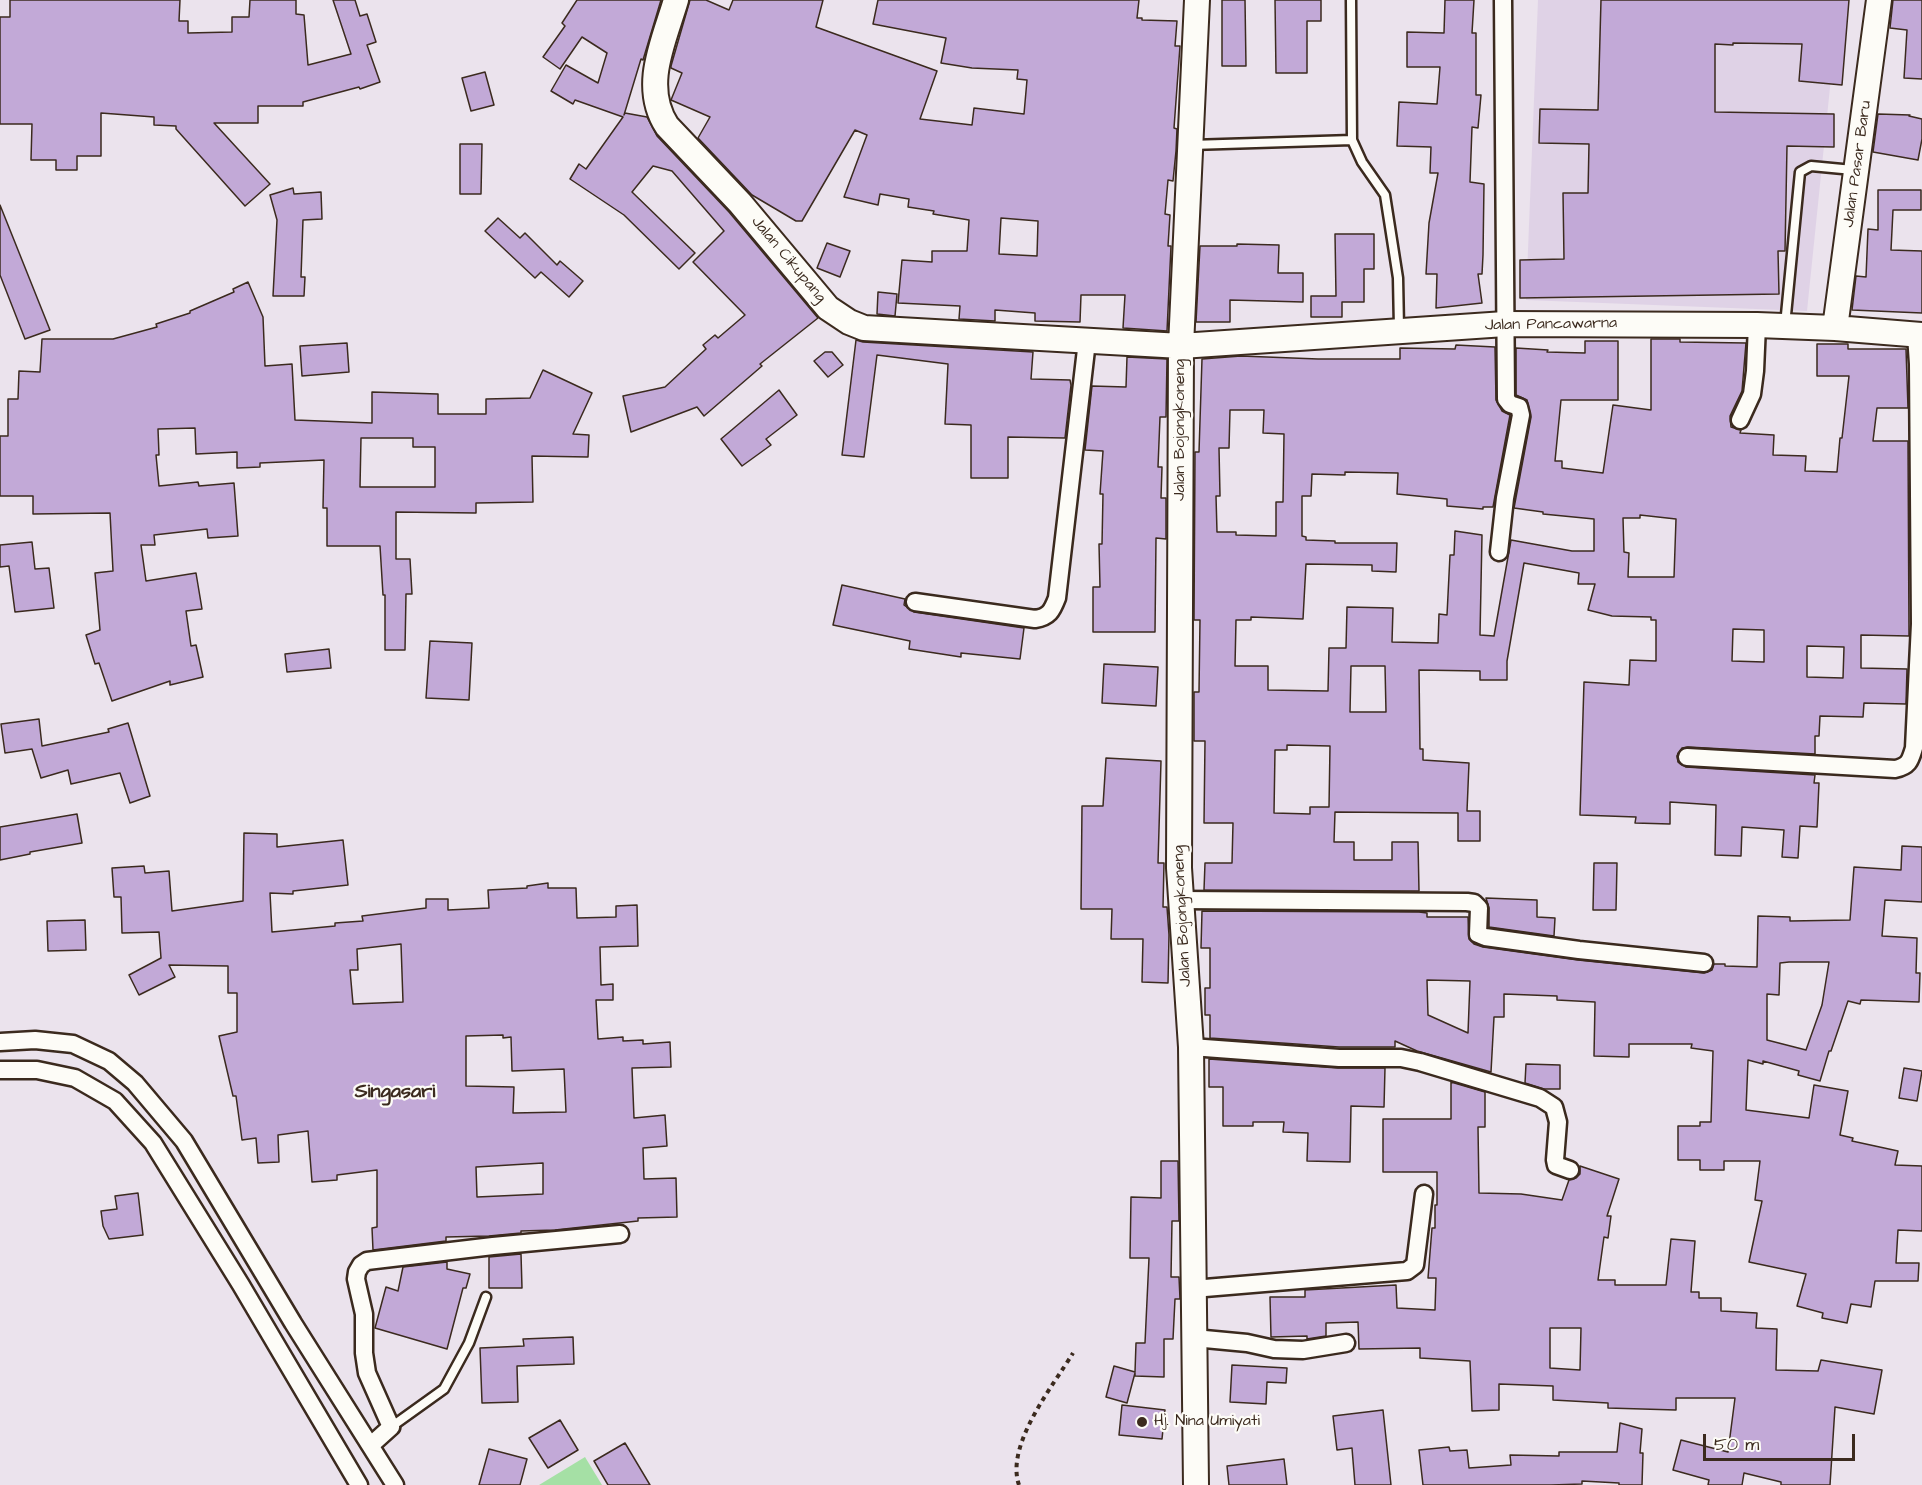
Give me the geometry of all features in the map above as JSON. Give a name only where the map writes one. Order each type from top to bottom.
[{"type":"main road","name":"Jalan Cikupang","points":[[676,0],[655,73],[654,91],[658,112],[667,126],[740,203],[828,308],[849,322],[864,328],[1181,346]]},
{"type":"main road","name":"Jalan Bojongkoneng","points":[[1196,1485],[1191,1047],[1180,900],[1181,346],[1197,0]]},
{"type":"main road","name":"Jalan Pasar Baru","points":[[1835,328],[1879,0]]},
{"type":"main road","name":"Jalan Pancawarna","points":[[1181,346],[1505,324],[1757,325],[1835,328],[1919,335]]},
{"type":"street","points":[[1499,552],[1505,498],[1521,415],[1519,407],[1510,404],[1506,399],[1503,0]]},
{"type":"street","points":[[1740,420],[1752,394],[1757,325]]},
{"type":"street","points":[[1687,757],[1895,769],[1905,767],[1909,763],[1914,748],[1920,624],[1919,335]]},
{"type":"street","points":[[915,602],[1035,619],[1046,617],[1052,611],[1057,598],[1087,341]]},
{"type":"street","points":[[1180,900],[1467,902],[1474,903],[1479,908],[1478,934],[1485,937],[1704,963]]},
{"type":"street","points":[[0,1042],[34,1040],[73,1044],[109,1061],[135,1083],[184,1141],[395,1485]]},
{"type":"street","points":[[1191,1047],[1339,1058],[1401,1059],[1431,1065],[1540,1098],[1554,1107],[1558,1122],[1556,1165],[1570,1170]]},
{"type":"street","points":[[0,1070],[37,1070],[75,1078],[115,1101],[153,1143],[359,1485]]},
{"type":"street","points":[[1193,1289],[1407,1271],[1415,1265],[1424,1194]]},
{"type":"street","points":[[371,1445],[390,1427],[367,1374],[364,1353],[364,1314],[356,1279],[361,1265],[367,1262],[459,1250],[620,1234]]},
{"type":"street","points":[[218,1248],[241,1236]]},
{"type":"street","points":[[1194,1338],[1247,1343],[1274,1349],[1304,1350],[1346,1343]]},
{"type":"lane","points":[[1351,0],[1352,140],[1362,162],[1385,195],[1398,278],[1399,331]]},
{"type":"lane","points":[[1191,145],[1352,140]]},
{"type":"lane","points":[[1785,326],[1800,172],[1810,166],[1857,171]]},
{"type":"lane","points":[[390,1427],[444,1389],[469,1343],[486,1297]]},
{"type":"path","points":[[1019,1485],[1016,1478],[1016,1460],[1020,1444],[1036,1412],[1073,1353]]},
{"type":"shaded area","points":[[1538,0],[1839,0],[1807,311],[1526,300]]},
{"type":"green space","points":[[585,1457],[602,1485],[539,1485]]},
{"type":"building","points":[[10,0],[180,0],[179,21],[188,21],[188,33],[232,32],[232,17],[249,17],[250,0],[296,0],[296,14],[304,15],[308,65],[351,54],[333,0],[355,0],[360,16],[367,14],[376,42],[367,45],[380,82],[303,102],[303,106],[258,106],[258,123],[214,123],[270,184],[245,206],[176,129],[176,126],[154,125],[154,117],[101,113],[101,156],[77,156],[77,170],[56,170],[56,160],[31,160],[32,124],[0,124],[0,17],[10,17]]},
{"type":"building","points":[[577,0],[661,0],[624,115],[625,113],[647,117],[657,136],[729,212],[818,318],[760,364],[762,366],[704,416],[697,407],[631,432],[623,396],[665,387],[706,349],[703,345],[715,335],[718,338],[745,315],[693,262],[724,231],[672,171],[653,166],[632,192],[695,253],[679,269],[624,215],[570,179],[579,164],[586,169],[623,117],[575,100],[573,104],[551,91],[566,65],[598,83],[607,53],[582,37],[560,69],[543,57],[565,26],[562,23]]},
{"type":"building","points":[[690,0],[706,0],[729,10],[733,0],[823,0],[816,27],[937,71],[920,119],[972,125],[974,108],[1024,114],[1027,80],[1017,79],[1018,70],[972,68],[941,63],[946,38],[873,24],[878,0],[1139,0],[1137,18],[1177,21],[1175,46],[1180,46],[1174,128],[1177,129],[1176,151],[1173,181],[1168,180],[1165,214],[1170,215],[1168,246],[1171,246],[1167,331],[1123,328],[1125,295],[1081,295],[1080,322],[1035,321],[1035,313],[995,310],[995,321],[959,319],[960,306],[898,303],[902,260],[932,262],[932,251],[967,251],[969,220],[908,207],[909,199],[880,194],[878,205],[844,197],[867,135],[855,130],[802,221],[796,221],[752,195],[698,138],[710,117],[671,100],[682,73],[671,66]],"holes":[[[1001,218],[1038,221],[1037,256],[999,254]]]},
{"type":"building","points":[[1222,0],[1245,0],[1246,66],[1222,66]]},
{"type":"building","points":[[1275,0],[1321,0],[1321,21],[1307,21],[1307,73],[1276,73]]},
{"type":"building","points":[[1445,0],[1474,0],[1472,33],[1476,33],[1476,95],[1481,95],[1478,128],[1472,127],[1470,182],[1484,184],[1482,274],[1478,274],[1482,303],[1436,308],[1437,274],[1426,274],[1429,223],[1438,173],[1430,173],[1431,147],[1397,146],[1399,102],[1437,104],[1440,67],[1407,67],[1407,32],[1444,33]]},
{"type":"building","points":[[1601,0],[1849,0],[1842,85],[1799,81],[1802,44],[1715,44],[1715,112],[1834,114],[1834,147],[1787,146],[1785,251],[1778,251],[1779,294],[1520,298],[1520,260],[1564,259],[1563,193],[1588,193],[1589,144],[1539,143],[1540,109],[1598,110]]},
{"type":"building","points":[[1893,0],[1922,0],[1922,79],[1904,78],[1907,30],[1890,28]]},
{"type":"building","points":[[485,72],[494,105],[471,111],[462,78]]},
{"type":"building","points":[[1878,114],[1910,115],[1922,119],[1922,139],[1918,160],[1873,152]]},
{"type":"building","points":[[460,144],[482,144],[481,194],[460,194]]},
{"type":"building","points":[[293,188],[294,194],[321,192],[322,219],[303,220],[301,277],[305,277],[304,296],[273,296],[277,220],[270,195]]},
{"type":"building","points":[[1878,190],[1921,190],[1921,210],[1893,210],[1891,250],[1922,251],[1922,313],[1852,310],[1856,276],[1866,277],[1868,229],[1878,230]]},
{"type":"building","points":[[0,205],[50,330],[25,339],[0,275]]},
{"type":"building","points":[[498,218],[520,238],[525,233],[557,265],[560,261],[583,281],[569,297],[541,272],[535,278],[485,231]]},
{"type":"building","points":[[1335,234],[1374,234],[1374,269],[1364,269],[1364,302],[1342,302],[1342,317],[1311,317],[1311,296],[1336,296]]},
{"type":"building","points":[[827,243],[850,251],[840,277],[817,268]]},
{"type":"building","points":[[1237,244],[1279,245],[1278,273],[1303,273],[1303,302],[1230,300],[1230,322],[1196,322],[1200,246],[1237,246]]},
{"type":"building","points":[[248,282],[263,317],[265,366],[292,364],[295,420],[372,423],[372,392],[438,394],[438,414],[486,414],[486,399],[530,398],[543,370],[592,393],[573,434],[589,435],[588,457],[532,456],[533,502],[476,503],[476,513],[396,512],[396,559],[410,559],[412,594],[406,594],[405,650],[385,650],[385,595],[383,595],[380,546],[327,546],[327,508],[323,508],[324,460],[260,463],[260,467],[237,468],[237,452],[196,454],[195,428],[158,429],[159,455],[156,455],[159,486],[198,482],[199,486],[234,483],[238,536],[208,538],[207,529],[154,535],[155,545],[141,545],[146,581],[196,573],[202,609],[186,611],[191,646],[196,645],[203,677],[170,685],[170,681],[112,701],[99,663],[95,664],[86,635],[100,630],[95,573],[113,571],[110,513],[33,514],[33,496],[0,496],[0,436],[8,436],[8,399],[18,399],[19,371],[40,372],[42,339],[113,339],[157,327],[156,324],[190,313],[190,311],[234,292],[233,289]],"holes":[[[361,438],[413,438],[413,447],[435,447],[435,487],[360,487]]]},
{"type":"building","points":[[878,292],[897,294],[895,316],[877,314]]},
{"type":"building","points":[[1651,339],[1746,343],[1742,391],[1730,416],[1731,427],[1741,430],[1740,433],[1774,435],[1773,455],[1806,456],[1805,471],[1837,472],[1849,376],[1817,376],[1817,344],[1848,344],[1848,349],[1906,349],[1908,408],[1877,408],[1873,441],[1908,441],[1909,636],[1861,635],[1861,668],[1907,669],[1906,704],[1864,703],[1863,717],[1820,716],[1819,736],[1815,736],[1815,754],[1688,747],[1682,748],[1677,756],[1678,762],[1686,767],[1815,775],[1814,783],[1819,783],[1817,827],[1800,826],[1798,858],[1782,857],[1784,830],[1742,827],[1741,856],[1715,855],[1716,805],[1670,802],[1670,824],[1635,823],[1636,817],[1580,815],[1584,682],[1629,685],[1630,660],[1656,661],[1656,620],[1651,620],[1651,617],[1612,616],[1588,610],[1595,584],[1578,584],[1579,573],[1524,563],[1507,661],[1507,680],[1480,680],[1480,671],[1419,670],[1420,749],[1423,749],[1423,760],[1469,763],[1467,811],[1480,811],[1480,841],[1458,841],[1458,813],[1335,812],[1334,842],[1354,842],[1354,860],[1392,860],[1392,842],[1418,842],[1419,891],[1204,890],[1205,863],[1232,863],[1233,823],[1204,823],[1205,741],[1194,741],[1194,692],[1199,692],[1200,620],[1194,620],[1195,452],[1199,452],[1202,359],[1241,356],[1400,359],[1400,348],[1455,349],[1456,345],[1495,347],[1496,400],[1502,411],[1510,415],[1493,507],[1483,507],[1483,509],[1447,506],[1447,499],[1397,494],[1398,473],[1312,474],[1311,496],[1302,496],[1302,536],[1306,537],[1306,540],[1335,541],[1335,543],[1397,543],[1396,572],[1372,571],[1372,565],[1306,564],[1303,619],[1251,617],[1251,620],[1236,620],[1235,666],[1268,666],[1268,690],[1328,691],[1329,648],[1346,648],[1347,607],[1393,608],[1392,642],[1438,643],[1439,614],[1447,615],[1450,555],[1454,555],[1455,531],[1482,535],[1480,635],[1494,636],[1511,540],[1572,551],[1594,551],[1594,519],[1543,514],[1543,512],[1514,508],[1531,417],[1527,400],[1516,395],[1516,348],[1585,353],[1585,341],[1618,341],[1618,400],[1561,400],[1555,461],[1562,461],[1562,468],[1603,473],[1613,405],[1651,410]],"holes":[[[1230,410],[1264,410],[1263,433],[1284,434],[1283,502],[1276,502],[1276,536],[1217,532],[1216,496],[1220,496],[1219,448],[1229,448]],[[1640,515],[1676,519],[1674,577],[1628,577],[1629,553],[1624,552],[1623,518],[1640,518]],[[1733,629],[1764,630],[1764,662],[1732,661]],[[1807,646],[1844,647],[1843,678],[1807,677]],[[1351,666],[1385,666],[1386,712],[1350,712]],[[1287,745],[1330,746],[1329,807],[1310,807],[1310,814],[1274,813],[1275,750],[1287,750]]]},
{"type":"building","points":[[856,340],[1033,352],[1031,379],[1070,380],[1065,438],[1008,437],[1008,478],[971,478],[971,425],[945,424],[948,364],[877,355],[864,457],[842,455]]},
{"type":"building","points":[[347,343],[349,372],[302,376],[300,346]]},
{"type":"building","points":[[825,352],[832,352],[843,365],[828,377],[814,361]]},
{"type":"building","points":[[1127,357],[1167,359],[1166,417],[1160,417],[1158,467],[1162,467],[1161,498],[1166,498],[1166,539],[1156,538],[1155,632],[1093,632],[1093,587],[1100,587],[1099,544],[1102,544],[1103,494],[1100,494],[1103,451],[1085,450],[1092,386],[1126,387]]},
{"type":"building","points":[[779,390],[797,415],[766,439],[771,445],[742,466],[721,439]]},
{"type":"building","points":[[32,542],[35,569],[49,568],[54,608],[15,612],[9,566],[0,567],[0,545]]},
{"type":"building","points":[[842,585],[905,599],[904,605],[914,612],[1024,628],[1020,659],[961,653],[961,657],[909,649],[910,641],[833,625]]},
{"type":"building","points":[[430,641],[472,643],[469,700],[426,698]]},
{"type":"building","points":[[329,649],[331,668],[287,672],[285,654]]},
{"type":"building","points":[[1104,664],[1158,667],[1156,706],[1102,703]]},
{"type":"building","points":[[39,719],[42,746],[109,732],[108,729],[128,723],[150,796],[130,803],[120,773],[71,784],[68,770],[41,778],[32,749],[5,753],[1,724]]},
{"type":"building","points":[[1106,758],[1161,761],[1158,863],[1164,863],[1163,907],[1167,907],[1169,935],[1168,983],[1142,982],[1143,939],[1111,939],[1112,909],[1081,909],[1082,806],[1103,806]]},
{"type":"building","points":[[77,814],[82,843],[0,860],[0,827]]},
{"type":"building","points":[[244,833],[277,834],[277,847],[343,840],[348,885],[293,891],[293,894],[270,893],[272,932],[335,926],[335,923],[363,921],[362,916],[426,908],[426,899],[448,899],[448,910],[489,908],[488,890],[527,888],[527,886],[548,883],[548,888],[576,888],[577,918],[616,917],[616,906],[637,905],[638,946],[600,947],[601,985],[613,984],[613,1000],[596,1000],[598,1039],[623,1037],[623,1041],[643,1040],[643,1044],[670,1042],[671,1067],[632,1068],[634,1118],[665,1115],[667,1146],[643,1148],[644,1179],[676,1178],[677,1217],[638,1218],[638,1221],[489,1236],[446,1237],[446,1241],[373,1250],[372,1228],[377,1227],[377,1170],[337,1175],[337,1180],[312,1182],[308,1131],[278,1135],[279,1162],[258,1163],[256,1138],[242,1140],[236,1096],[233,1096],[219,1036],[237,1032],[237,993],[228,993],[228,966],[169,965],[175,977],[139,995],[129,975],[161,958],[159,932],[122,933],[121,897],[114,897],[112,868],[144,866],[145,873],[169,871],[172,911],[243,901]],"holes":[[[401,944],[403,1002],[353,1004],[350,970],[358,970],[357,949]],[[503,1035],[503,1038],[511,1037],[512,1071],[564,1069],[566,1112],[513,1113],[514,1087],[466,1086],[466,1036]],[[543,1163],[543,1194],[477,1197],[476,1167]]]},
{"type":"building","points":[[1902,846],[1922,847],[1922,902],[1885,900],[1882,936],[1917,938],[1916,973],[1920,973],[1919,1002],[1861,1000],[1860,1004],[1848,1001],[1820,1081],[1798,1075],[1799,1071],[1763,1061],[1763,1064],[1748,1060],[1746,1110],[1809,1118],[1814,1085],[1848,1091],[1840,1135],[1853,1138],[1852,1141],[1898,1151],[1895,1165],[1922,1166],[1922,1231],[1898,1230],[1896,1263],[1919,1263],[1918,1281],[1875,1281],[1871,1307],[1851,1304],[1847,1323],[1822,1318],[1823,1313],[1797,1306],[1806,1274],[1749,1262],[1762,1201],[1755,1200],[1760,1161],[1724,1161],[1724,1170],[1700,1170],[1700,1160],[1678,1160],[1678,1126],[1700,1126],[1700,1122],[1711,1122],[1713,1051],[1691,1048],[1692,1044],[1629,1044],[1629,1057],[1594,1056],[1595,1002],[1557,1000],[1557,996],[1504,994],[1504,1017],[1494,1017],[1491,1072],[1417,1051],[1395,1041],[1395,1047],[1339,1047],[1210,1038],[1210,1015],[1205,1015],[1205,988],[1210,988],[1210,948],[1201,948],[1202,911],[1419,912],[1427,913],[1427,917],[1468,917],[1469,939],[1474,944],[1483,947],[1578,960],[1704,973],[1712,970],[1714,964],[1757,967],[1758,916],[1790,917],[1790,921],[1850,920],[1854,867],[1901,870]],"holes":[[[1829,962],[1822,1005],[1806,1050],[1767,1040],[1767,994],[1779,995],[1780,963]],[[1427,980],[1470,981],[1468,1033],[1428,1015]]]},
{"type":"building","points":[[1594,863],[1617,863],[1616,910],[1593,910]]},
{"type":"building","points":[[1486,898],[1537,900],[1537,917],[1555,918],[1554,936],[1489,927],[1489,908]]},
{"type":"building","points":[[85,920],[86,950],[48,951],[47,921]]},
{"type":"building","points":[[1209,1059],[1338,1068],[1385,1068],[1384,1107],[1351,1106],[1350,1162],[1307,1161],[1308,1133],[1283,1132],[1284,1122],[1253,1122],[1253,1126],[1223,1126],[1223,1087],[1209,1087]]},
{"type":"building","points":[[1526,1064],[1560,1065],[1560,1089],[1544,1089],[1525,1083]]},
{"type":"building","points":[[1904,1068],[1922,1071],[1917,1101],[1899,1098]]},
{"type":"building","points":[[1451,1082],[1485,1092],[1485,1127],[1478,1127],[1479,1193],[1521,1194],[1562,1200],[1569,1180],[1580,1174],[1580,1166],[1619,1179],[1607,1216],[1611,1216],[1608,1238],[1604,1237],[1598,1280],[1615,1280],[1615,1285],[1666,1285],[1671,1239],[1695,1241],[1691,1292],[1699,1292],[1699,1298],[1721,1298],[1721,1311],[1757,1313],[1756,1328],[1777,1329],[1776,1370],[1818,1371],[1821,1360],[1882,1370],[1874,1414],[1835,1407],[1830,1485],[1781,1485],[1781,1482],[1744,1473],[1742,1485],[1708,1485],[1709,1480],[1673,1470],[1681,1440],[1728,1452],[1735,1398],[1676,1398],[1676,1410],[1608,1408],[1608,1403],[1553,1400],[1553,1386],[1499,1384],[1499,1410],[1472,1411],[1470,1361],[1420,1358],[1420,1348],[1359,1349],[1358,1322],[1326,1323],[1326,1336],[1307,1339],[1307,1336],[1271,1337],[1270,1297],[1305,1297],[1305,1290],[1396,1285],[1397,1308],[1435,1310],[1436,1278],[1428,1278],[1432,1228],[1435,1228],[1435,1205],[1437,1205],[1437,1172],[1383,1172],[1383,1119],[1451,1119]],"holes":[[[1550,1328],[1581,1328],[1580,1370],[1550,1368]]]},
{"type":"building","points":[[1161,1161],[1178,1161],[1179,1221],[1172,1221],[1171,1277],[1179,1277],[1180,1299],[1175,1299],[1173,1339],[1164,1339],[1164,1377],[1135,1376],[1135,1373],[1127,1403],[1106,1397],[1114,1366],[1135,1372],[1136,1343],[1145,1343],[1149,1258],[1130,1258],[1131,1197],[1161,1198]]},
{"type":"building","points":[[138,1193],[143,1235],[109,1239],[103,1226],[101,1211],[117,1209],[115,1196]]},
{"type":"building","points":[[521,1254],[522,1288],[489,1288],[489,1257]]},
{"type":"building","points":[[447,1262],[447,1269],[470,1274],[466,1288],[463,1288],[447,1349],[375,1328],[386,1287],[398,1291],[403,1267]]},
{"type":"building","points":[[573,1337],[574,1364],[517,1366],[518,1402],[482,1403],[480,1348],[524,1346],[523,1339]]},
{"type":"building","points":[[1232,1365],[1287,1368],[1286,1383],[1267,1382],[1266,1404],[1230,1402]]},
{"type":"building","name":"Hj. Nina Umiyati","points":[[1122,1405],[1165,1410],[1162,1439],[1119,1435]]},
{"type":"building","points":[[1383,1410],[1391,1485],[1355,1485],[1352,1448],[1337,1450],[1333,1416]]},
{"type":"building","points":[[560,1420],[578,1450],[548,1468],[529,1438]]},
{"type":"building","points":[[1620,1423],[1642,1429],[1640,1453],[1643,1453],[1642,1485],[1582,1481],[1582,1484],[1551,1485],[1423,1485],[1419,1450],[1449,1447],[1450,1451],[1467,1450],[1469,1468],[1511,1465],[1510,1455],[1559,1456],[1559,1452],[1617,1452]]},
{"type":"building","points":[[625,1443],[650,1485],[608,1485],[594,1461]]},
{"type":"building","points":[[489,1449],[527,1459],[520,1485],[479,1485]]},
{"type":"building","points":[[1284,1459],[1287,1485],[1229,1485],[1227,1466]]},
{"type":"place","name":"Hj. Nina Umiyati","points":[[1142,1422]]},
{"type":"district","name":"Singasari","points":[[395,1093]]}]
